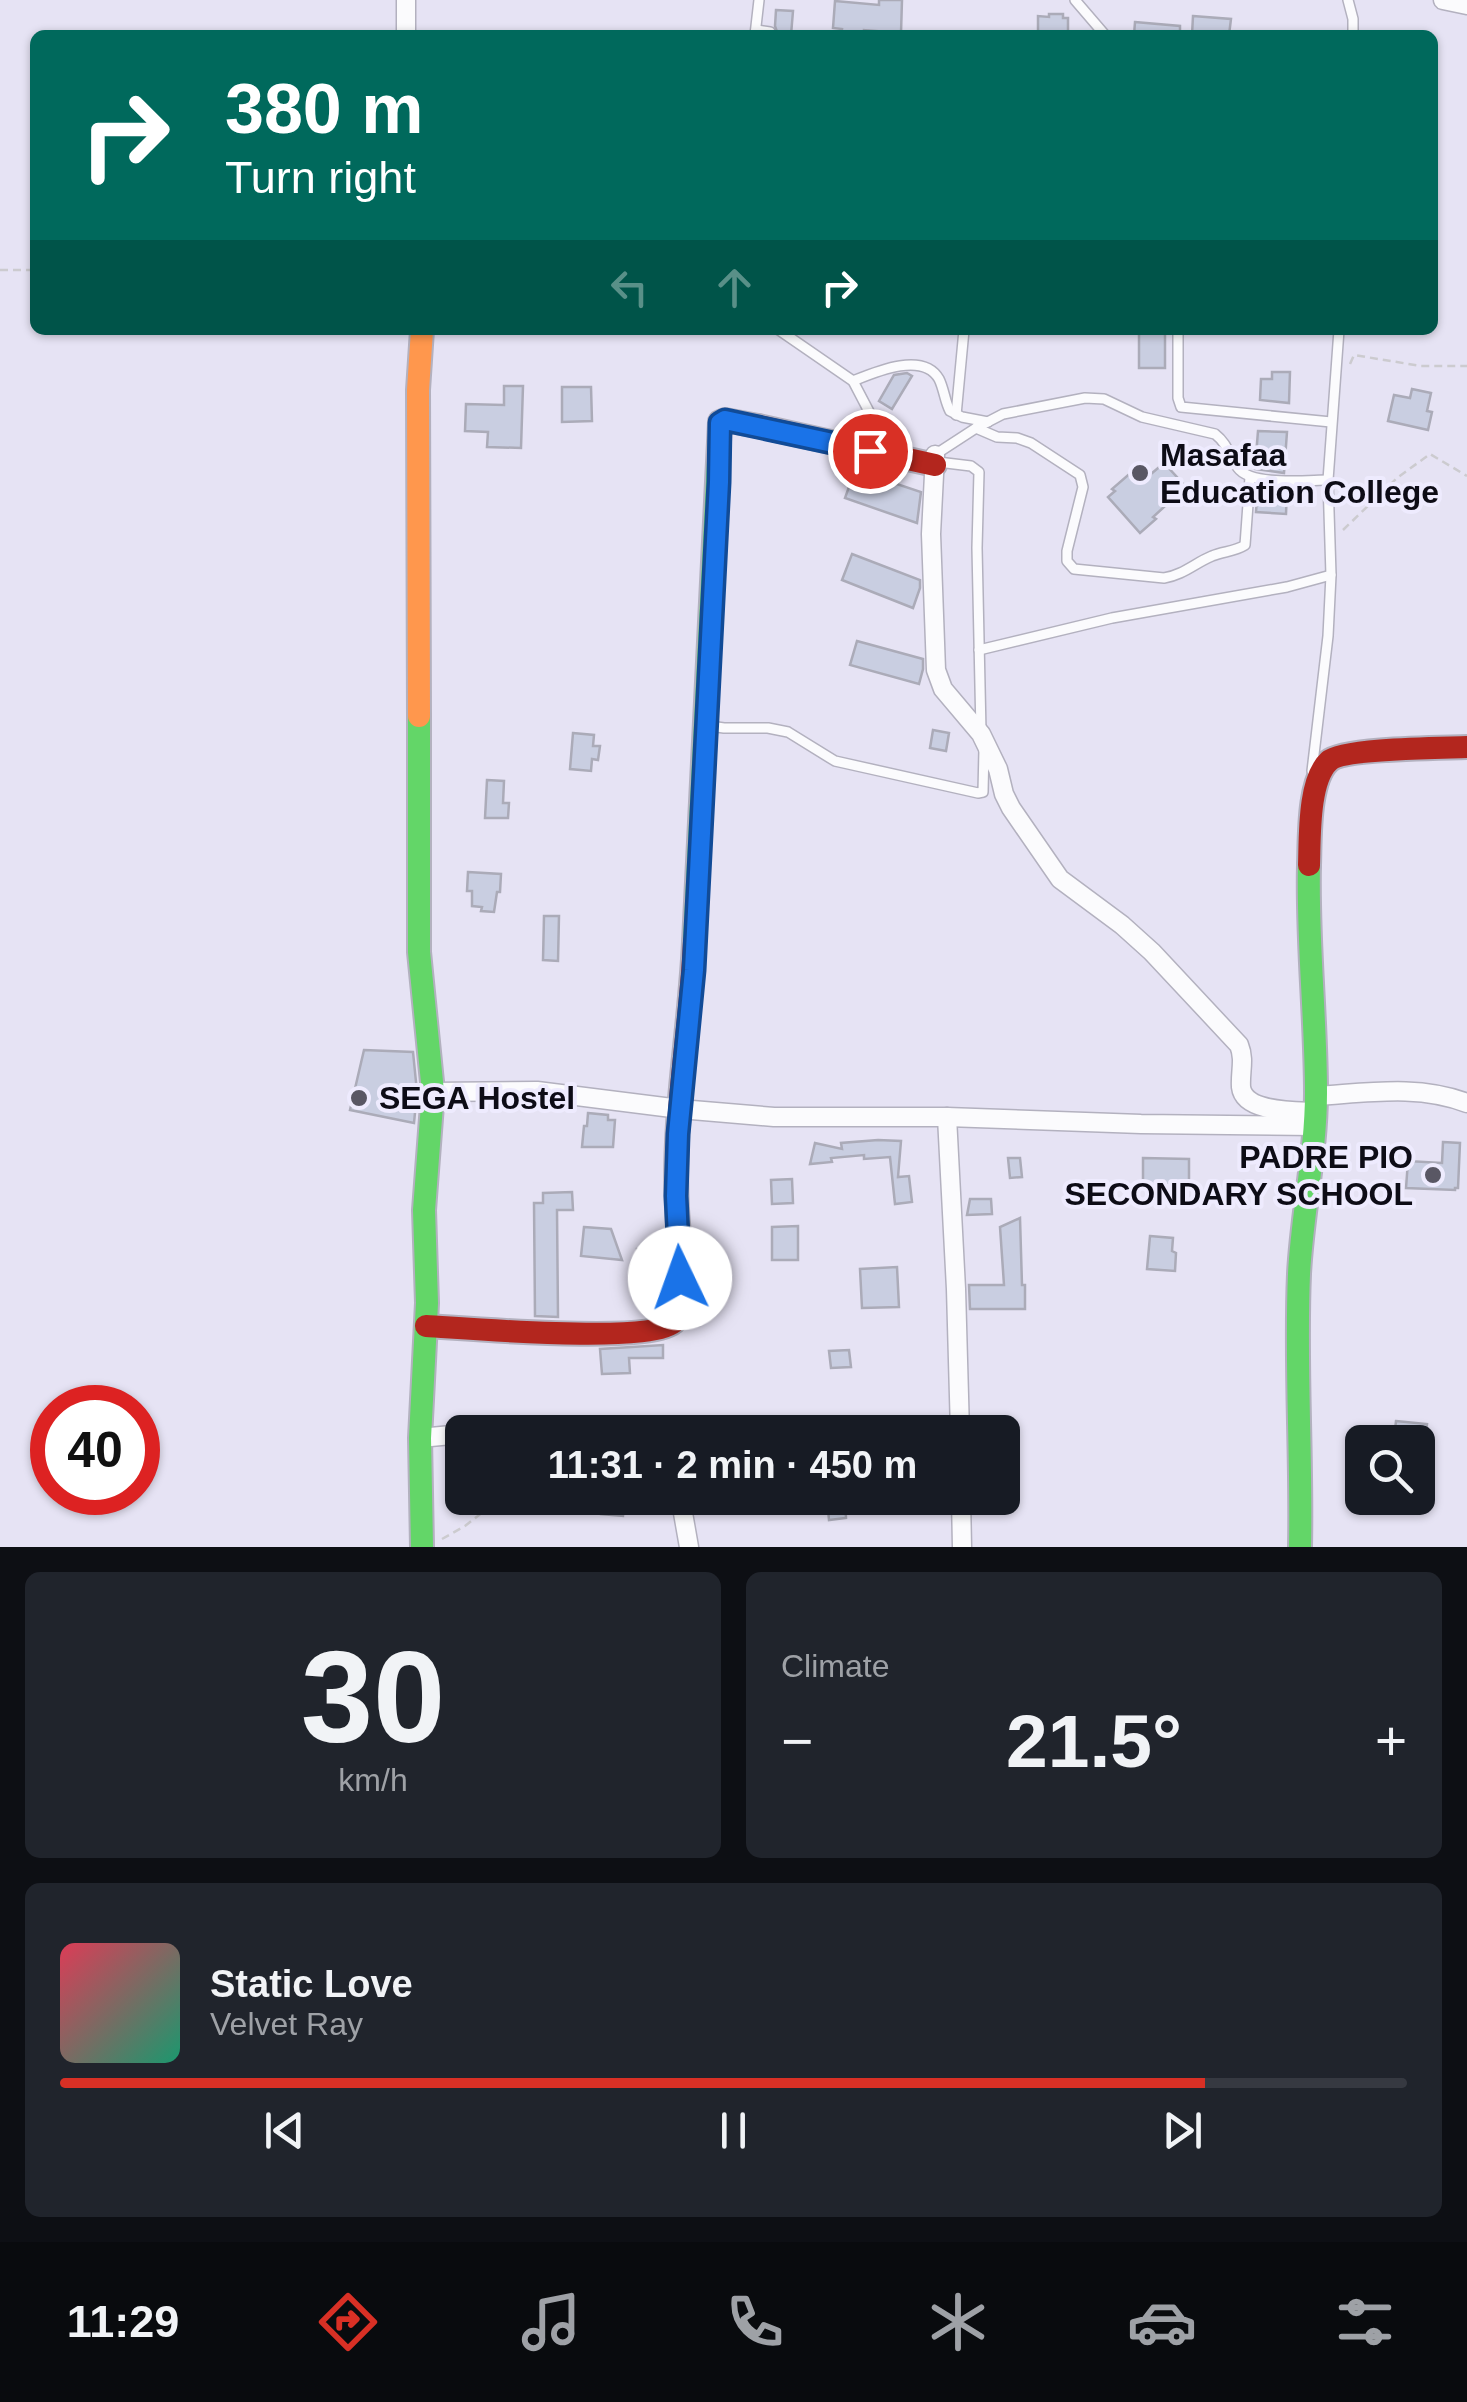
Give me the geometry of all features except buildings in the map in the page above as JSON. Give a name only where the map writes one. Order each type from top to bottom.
[{"type":"street","points":[[406,0],[406,30]]},
{"type":"street","points":[[1443,0],[1467,6]]},
{"type":"street","points":[[422,335],[418,390],[419,937],[433,1092],[424,1182],[426,1326],[420,1438],[431,1544]]},
{"type":"street","points":[[426,1326],[602,1333],[658,1329],[680,1318],[676,1196],[694,970],[721,421],[935,461],[931,534],[936,670],[943,689],[982,737],[1011,808],[1060,880],[1152,952],[1238,1046],[1243,1056],[1241,1089],[1250,1102],[1264,1107],[1315,1111]]},
{"type":"street","points":[[1300,1547],[1299,1272],[1315,1111],[1309,939],[1311,800],[1326,764],[1336,757],[1467,747]]},
{"type":"street","points":[[433,1092],[537,1091],[774,1117],[1141,1124],[1315,1111],[1406,1090],[1467,1103]]},
{"type":"street","points":[[947,1118],[960,1415]]},
{"type":"street","points":[[420,1438],[445,1436]]},
{"type":"street","points":[[684,1515],[689,1547]]},
{"type":"street","points":[[961,1515],[962,1547]]},
{"type":"lane","points":[[756,30],[759,0]]},
{"type":"lane","points":[[1076,0],[1101,30]]},
{"type":"lane","points":[[1348,0],[1353,30]]},
{"type":"lane","points":[[705,725],[788,732],[835,761],[983,792],[979,472],[970,466],[905,451],[876,425],[853,381],[786,335]]},
{"type":"lane","points":[[956,415],[964,335]]},
{"type":"lane","points":[[1178,335],[1181,407],[1331,422]]},
{"type":"lane","points":[[1311,800],[1328,636],[1328,480],[1339,335]]},
{"type":"lane","points":[[853,381],[878,372],[919,366],[939,380],[948,408],[956,415],[988,422]]},
{"type":"lane","points":[[935,461],[976,428],[1003,414],[1095,397],[1142,416],[1215,434],[1224,441],[1239,470],[1250,477],[1328,480]]},
{"type":"lane","points":[[976,428],[1031,443],[1080,475],[1083,487],[1067,551],[1067,561],[1074,569],[1164,578],[1179,576],[1215,554],[1239,550],[1245,545],[1250,477]]},
{"type":"lane","points":[[979,650],[1112,618],[1331,576]]},
{"type":"path","points":[[0,270],[30,270]]},
{"type":"path","points":[[1346,373],[1354,355],[1421,366],[1467,366]]},
{"type":"path","points":[[1329,543],[1397,478],[1430,454],[1467,476]]},
{"type":"path","points":[[431,1544],[479,1515]]},
{"type":"traffic: fast","points":[[694,942],[720,422],[758,426]]},
{"type":"traffic: fast","points":[[419,716],[419,952],[433,1092],[424,1210],[427,1303],[420,1438],[422,1547]]},
{"type":"traffic: fast","points":[[1300,1547],[1299,1274],[1316,1093],[1309,865]]},
{"type":"traffic: slow","points":[[419,716],[418,390],[422,335]]},
{"type":"traffic: jam","points":[[758,426],[935,465]]},
{"type":"traffic: jam","points":[[1309,865],[1314,795],[1329,761],[1372,751],[1467,747]]},
{"type":"traffic: jam","points":[[426,1326],[597,1334],[660,1328],[675,1321],[681,1301],[677,1142],[694,942]]},
{"type":"place","name":"Masafaa Education College","points":[[1140,473]]},
{"type":"place","name":"SEGA Hostel","points":[[359,1098]]},
{"type":"place","name":"PADRE PIO SECONDARY SCHOOL","points":[[1433,1175]]},
{"type":"route","points":[[680,1278],[678,1134],[694,970],[720,423],[725,420],[749,424],[870,451]]}]
